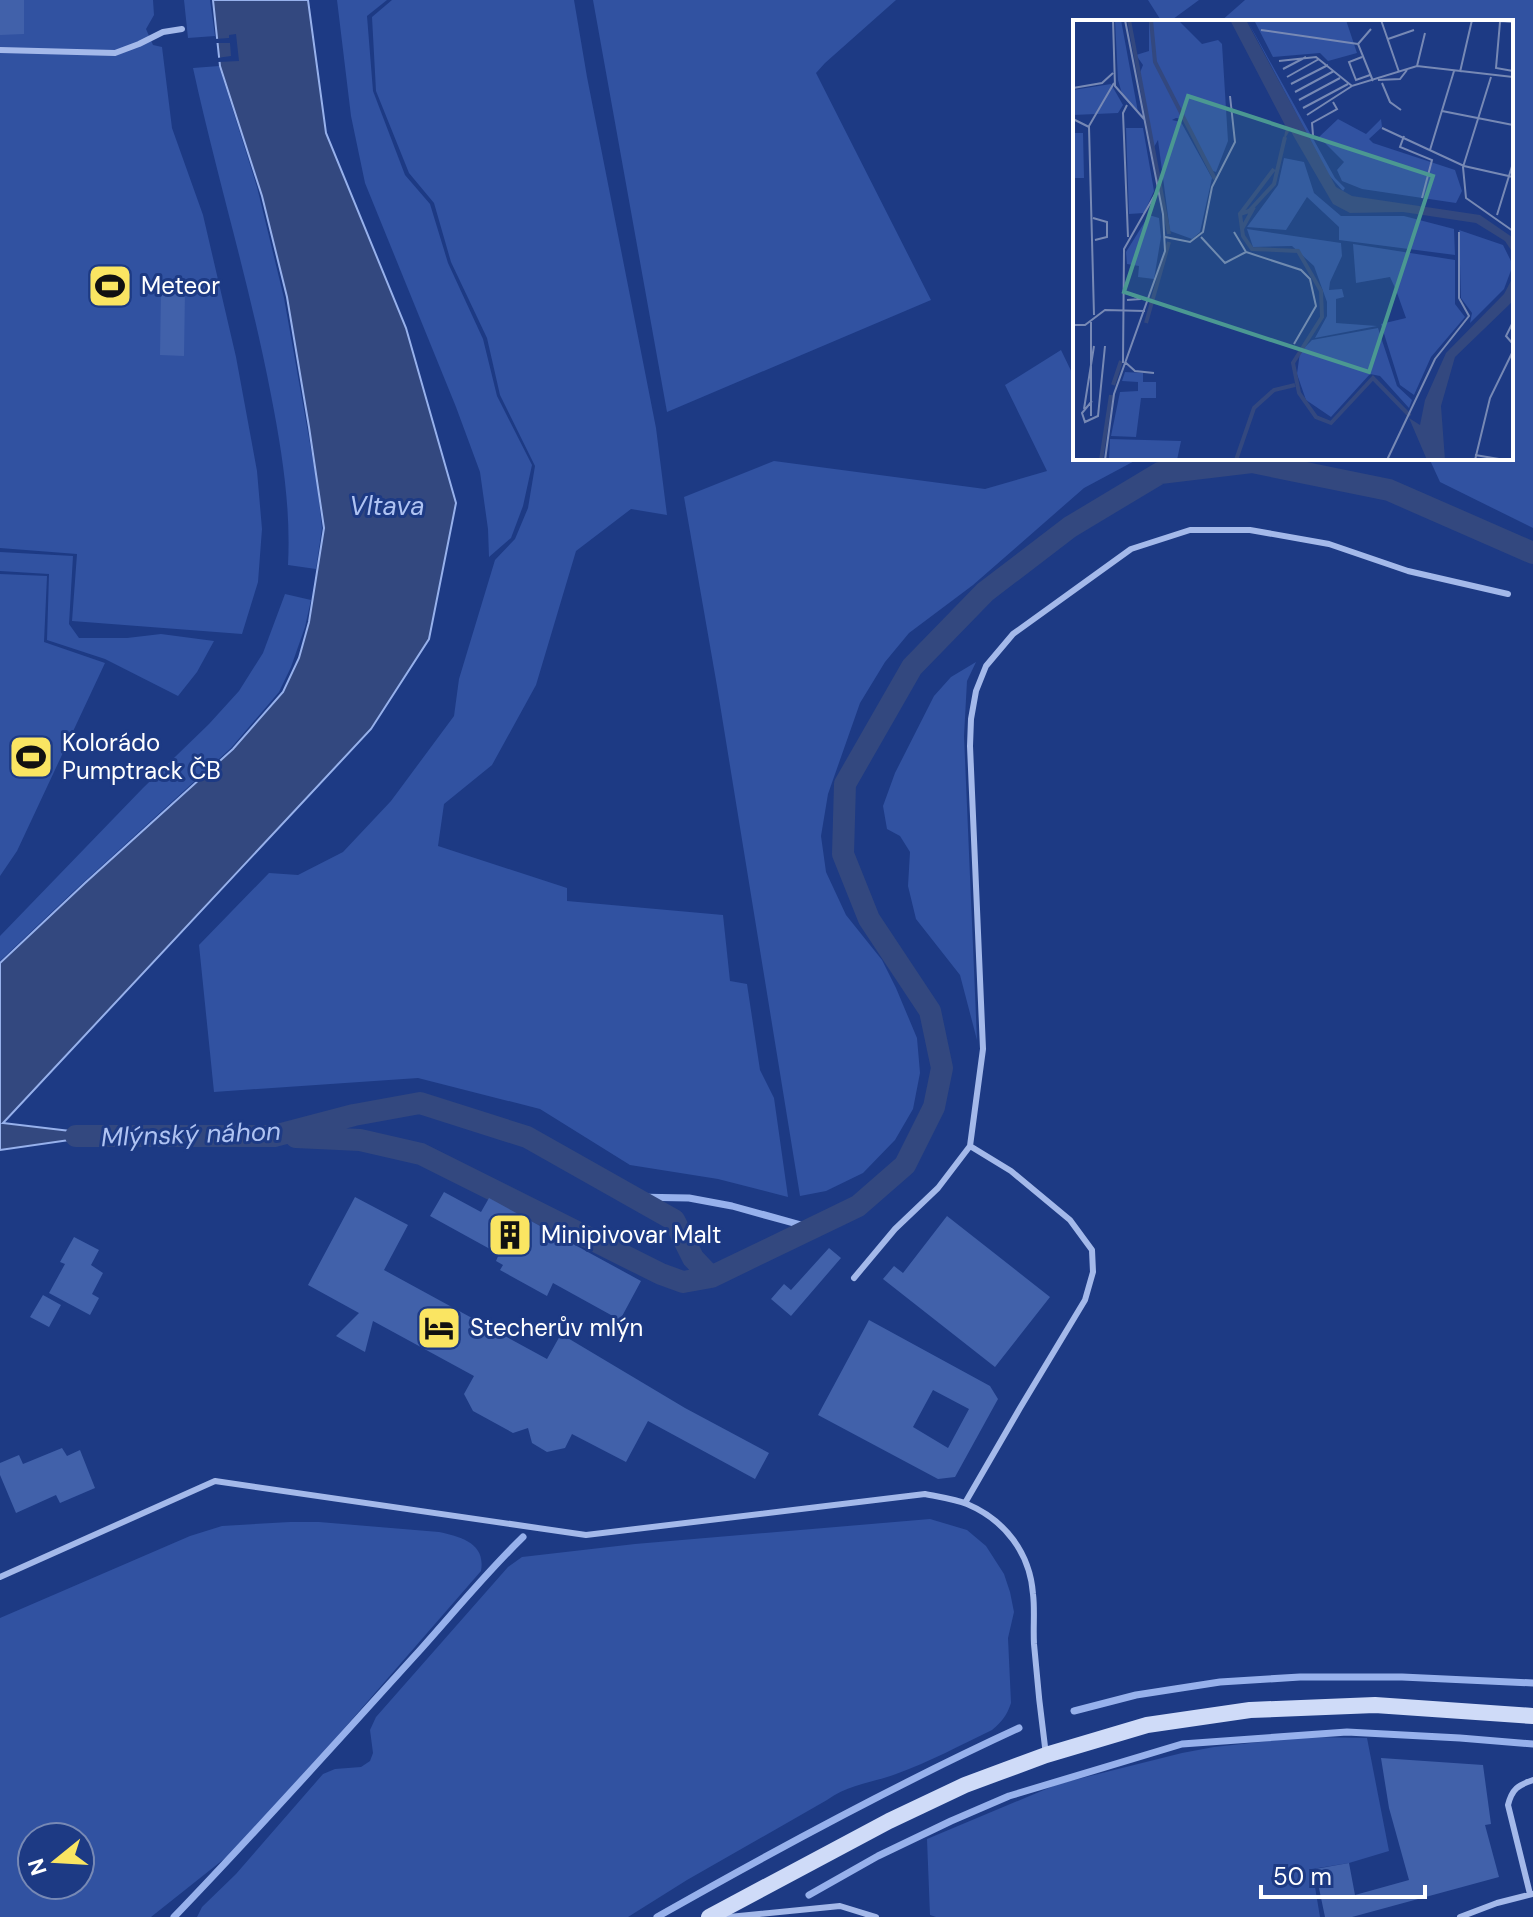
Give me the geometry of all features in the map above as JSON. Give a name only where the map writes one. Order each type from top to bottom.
[{"type":"main road","points":[[709,1917],[889,1821],[965,1785],[1046,1755],[1147,1725],[1250,1710],[1375,1705],[1533,1716]]},
{"type":"lane","points":[[0,50],[115,53],[163,32],[182,29]]},
{"type":"lane","points":[[854,1278],[895,1229],[938,1188],[970,1146],[983,1049],[971,719],[976,691],[986,666],[1013,634],[1131,549],[1190,530],[1250,530],[1329,544],[1408,571],[1508,594]]},
{"type":"lane","points":[[965,1503],[1085,1300],[1093,1272],[1092,1250],[1070,1220],[1011,1171],[970,1146]]},
{"type":"lane","points":[[0,1577],[215,1481],[586,1535],[925,1494],[965,1503],[1000,1525],[1017,1544],[1029,1567],[1046,1755]]},
{"type":"lane","points":[[1460,1917],[1531,1894],[1508,1805],[1511,1792],[1533,1780]]},
{"type":"lane","points":[[729,1917],[840,1906],[876,1917]]},
{"type":"shaded area","name":"Meteor","points":[[0,0],[153,0],[154,15],[146,29],[153,45],[162,47],[172,128],[203,215],[236,357],[257,471],[262,529],[258,582],[242,634],[72,621],[77,554],[0,548]]},
{"type":"shaded area","points":[[184,0],[210,0],[215,36],[188,38]]},
{"type":"shaded area","points":[[337,0],[387,0],[367,16],[373,91],[405,175],[430,204],[448,263],[483,339],[497,396],[532,465],[523,506],[511,538],[489,557],[480,472],[365,183],[351,116]]},
{"type":"shaded area","points":[[392,0],[574,0],[656,428],[667,515],[631,509],[576,551],[536,685],[492,765],[444,804],[438,846],[567,888],[567,901],[723,915],[730,981],[747,984],[760,1070],[774,1098],[788,1197],[718,1179],[630,1165],[540,1109],[418,1078],[214,1092],[199,945],[269,873],[298,875],[343,852],[391,801],[454,716],[459,679],[495,560],[515,539],[528,508],[535,466],[500,395],[487,338],[451,262],[434,203],[409,173],[376,91],[372,17]]},
{"type":"shaded area","points":[[593,0],[896,0],[816,73],[931,300],[667,412]]},
{"type":"shaded area","points":[[1148,0],[1199,0],[1172,20],[1161,20]]},
{"type":"shaded area","points":[[1245,0],[1533,0],[1533,528],[1440,482],[1430,460],[1513,460],[1513,20],[1222,20]]},
{"type":"shaded area","points":[[219,66],[257,187],[284,298],[317,483],[322,528],[316,569],[288,565],[285,480],[271,395],[193,68]]},
{"type":"shaded area","points":[[1061,350],[1073,375],[1073,460],[1136,460],[1084,488],[973,585],[909,633],[885,662],[860,703],[828,794],[821,836],[826,872],[846,915],[882,960],[896,988],[917,1038],[920,1073],[913,1109],[895,1140],[863,1173],[826,1191],[800,1196],[684,497],[774,461],[985,489],[1047,471],[1005,385]]},
{"type":"shaded area","points":[[0,552],[73,556],[69,624],[79,638],[161,634],[214,641],[197,672],[178,696],[105,659],[47,640],[49,574],[0,571]]},
{"type":"shaded area","name":"Kolorádo Pumptrack ČB","points":[[0,574],[47,576],[44,642],[105,663],[17,851],[0,876]]},
{"type":"shaded area","points":[[285,594],[311,600],[305,627],[279,692],[231,748],[0,961],[0,936],[239,691],[263,653]]},
{"type":"shaded area","points":[[976,662],[967,681],[964,736],[977,1040],[960,975],[916,919],[908,886],[910,852],[900,836],[887,829],[883,806],[895,773],[934,696],[951,677]]},
{"type":"shaded area","points":[[930,1519],[967,1530],[986,1546],[1004,1574],[1010,1592],[1014,1612],[1008,1638],[1011,1703],[1004,1718],[992,1730],[908,1769],[835,1795],[628,1917],[197,1917],[202,1907],[236,1874],[323,1774],[335,1769],[361,1767],[370,1761],[373,1753],[370,1730],[376,1717],[508,1567],[522,1557],[635,1544]]},
{"type":"shaded area","points":[[290,1522],[439,1532],[463,1539],[476,1548],[482,1561],[481,1571],[229,1855],[151,1917],[0,1917],[0,1618],[190,1536],[222,1526]]},
{"type":"shaded area","points":[[1305,1737],[1367,1738],[1389,1851],[1349,1863],[1312,1869],[1320,1917],[930,1915],[927,1839],[1058,1784],[1182,1753]]},
{"type":"water","name":"Vltava","points":[[213,0],[308,0],[326,133],[406,328],[456,503],[429,639],[371,729],[3,1123],[104,1135],[0,1150],[0,963],[233,749],[283,692],[299,658],[309,622],[324,528],[309,427],[287,297],[262,196],[220,66]]},
{"type":"pier","points":[[236,34],[239,61],[218,62],[217,58],[231,56],[230,43],[216,43],[215,39]]},
{"type":"building","points":[[0,0],[24,0],[24,34],[0,35]]},
{"type":"building","points":[[161,291],[185,291],[184,356],[160,355]]},
{"type":"building","name":"Minipivovar Malt","points":[[444,1192],[481,1212],[489,1198],[641,1281],[620,1320],[553,1283],[547,1296],[500,1270],[503,1265],[496,1261],[499,1254],[430,1216]]},
{"type":"building","name":"Stecherův mlýn","points":[[355,1197],[408,1225],[384,1270],[547,1359],[561,1334],[685,1408],[769,1453],[755,1479],[648,1421],[626,1462],[572,1434],[565,1448],[547,1452],[532,1443],[528,1428],[513,1433],[473,1411],[464,1394],[474,1376],[373,1321],[365,1352],[336,1336],[359,1313],[308,1285]]},
{"type":"building","points":[[947,1216],[1050,1297],[995,1367],[883,1279],[894,1266],[903,1273]]},
{"type":"building","points":[[74,1237],[99,1250],[91,1265],[103,1273],[92,1294],[99,1298],[90,1315],[49,1293],[65,1264],[60,1262]]},
{"type":"building","points":[[829,1248],[841,1258],[791,1316],[771,1299],[784,1284],[791,1290]]},
{"type":"building","points":[[43,1295],[61,1305],[49,1327],[30,1317]]},
{"type":"building","points":[[869,1320],[990,1386],[998,1399],[955,1477],[938,1479],[818,1415]],"holes":[[[933,1390],[969,1409],[948,1448],[913,1427]]]},
{"type":"building","points":[[62,1448],[67,1456],[80,1450],[95,1488],[60,1503],[56,1495],[16,1513],[0,1475],[0,1463],[19,1455],[23,1464]]},
{"type":"building","points":[[1381,1758],[1483,1765],[1491,1824],[1485,1825],[1499,1877],[1352,1917],[1325,1917],[1315,1869],[1349,1863],[1355,1895],[1409,1880],[1389,1808]]},
{"type":"waterway","name":"Mlýnský náhon","points":[[76,1136],[274,1136],[354,1115],[420,1103],[527,1137],[674,1220],[693,1258],[711,1277],[858,1206],[905,1165],[934,1107],[942,1068],[930,1011],[869,919],[843,854],[845,784],[912,667],[985,592],[1070,527],[1160,473],[1252,462],[1389,490],[1533,553]]},
{"type":"waterway","points":[[296,1137],[360,1140],[421,1154],[661,1274],[683,1282],[711,1277]]},
{"type":"waterway","points":[[633,1197],[689,1198],[732,1206],[812,1228]]},
{"type":"waterway","points":[[174,1917],[523,1537]]},
{"type":"waterway","points":[[1074,1711],[1136,1695],[1220,1682],[1300,1677],[1402,1677],[1533,1683]]},
{"type":"waterway","points":[[657,1917],[836,1819],[1019,1728]]},
{"type":"waterway","points":[[809,1895],[878,1856],[1009,1796],[1182,1744],[1347,1732],[1533,1744]]},
{"type":"place","name":"Meteor","points":[[110,286]]},
{"type":"place","name":"Kolorádo Pumptrack ČB","points":[[31,757]]},
{"type":"place","name":"Minipivovar Malt","points":[[510,1235]]},
{"type":"place","name":"Stecherův mlýn","points":[[439,1328]]}]
